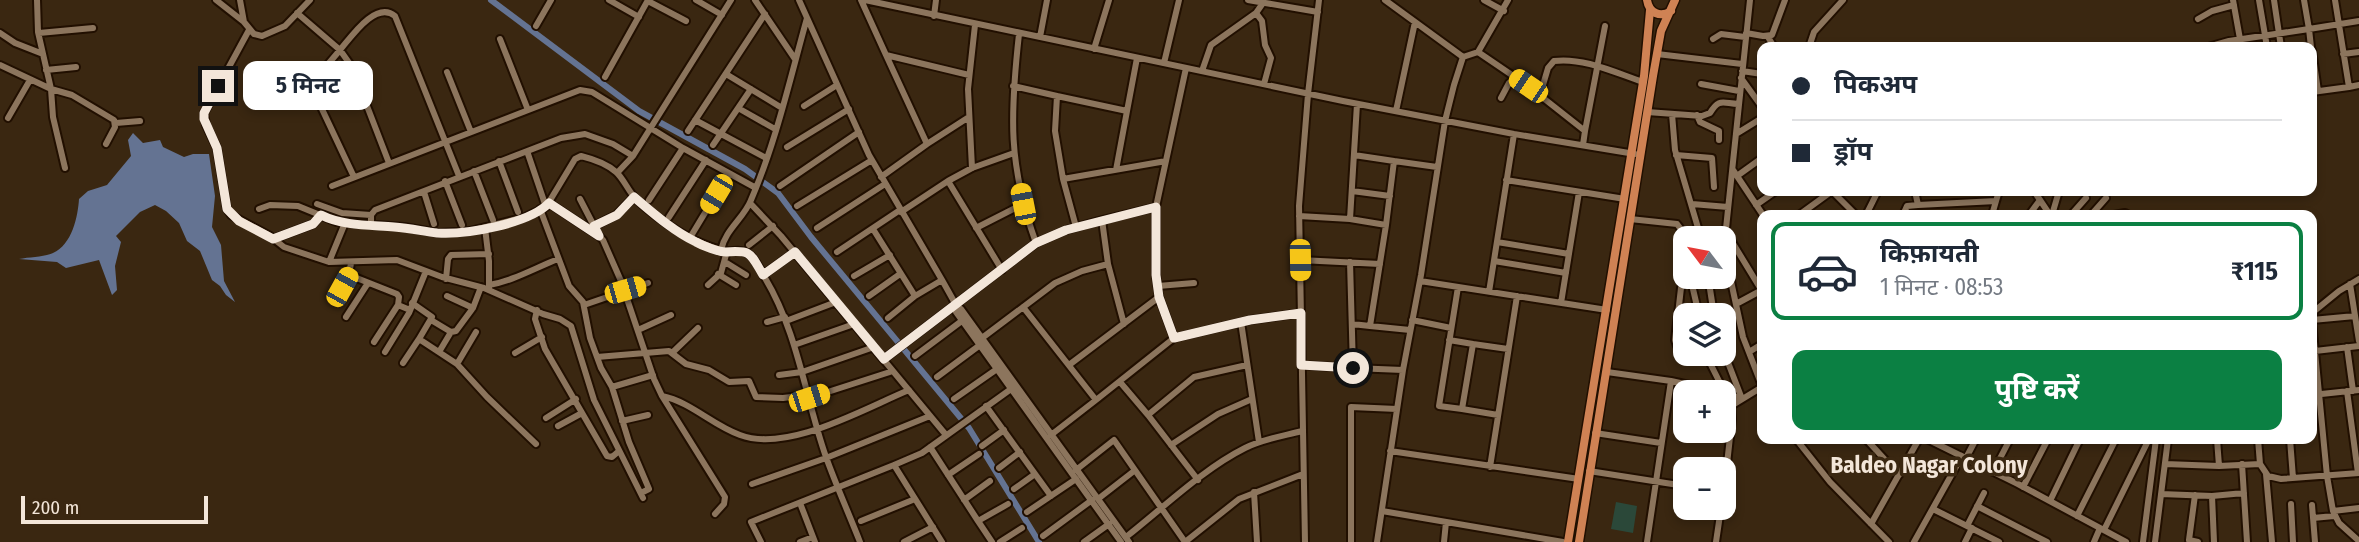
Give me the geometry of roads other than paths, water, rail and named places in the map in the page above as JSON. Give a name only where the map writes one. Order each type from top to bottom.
[{"type":"main road","points":[[1568,542],[1643,82],[1650,10],[1647,0]]},
{"type":"main road","points":[[1650,10],[1661,15],[1675,2]]},
{"type":"main road","points":[[1579,542],[1657,54],[1661,32],[1675,2]]},
{"type":"street","points":[[37,0],[38,33],[65,168]]},
{"type":"street","points":[[216,0],[244,22],[254,34],[262,36],[285,26],[310,0]]},
{"type":"street","points":[[240,0],[244,22]]},
{"type":"street","points":[[536,26],[551,0]]},
{"type":"street","points":[[609,0],[639,17]]},
{"type":"street","points":[[605,77],[648,0],[686,21]]},
{"type":"street","points":[[696,0],[722,15]]},
{"type":"street","points":[[617,173],[633,156],[652,128],[731,0]]},
{"type":"street","points":[[755,0],[796,59]]},
{"type":"street","points":[[799,0],[872,160],[956,305],[1011,389],[1076,479],[1125,540]]},
{"type":"street","points":[[863,0],[1357,104],[1514,134],[1640,154]]},
{"type":"street","points":[[863,0],[927,144]]},
{"type":"street","points":[[933,16],[936,0]]},
{"type":"street","points":[[1040,37],[1048,0]]},
{"type":"street","points":[[1094,49],[1109,0]]},
{"type":"street","points":[[1164,63],[1179,0]]},
{"type":"street","points":[[1248,0],[1318,12]]},
{"type":"street","points":[[1305,542],[1299,216],[1308,94],[1319,0]]},
{"type":"street","points":[[1385,0],[1463,57]]},
{"type":"street","points":[[1484,0],[1504,11]]},
{"type":"street","points":[[1463,57],[1478,52],[1508,0]]},
{"type":"street","points":[[1726,226],[1735,173],[1739,92],[1750,0]]},
{"type":"street","points":[[1768,37],[1774,30],[1785,0]]},
{"type":"street","points":[[2259,0],[2266,42]]},
{"type":"street","points":[[2274,0],[2280,42]]},
{"type":"street","points":[[2304,0],[2311,42]]},
{"type":"street","points":[[2335,0],[2349,87]]},
{"type":"street","points":[[1811,42],[1814,32],[1841,1]]},
{"type":"street","points":[[2198,19],[2234,2],[2240,39]]},
{"type":"street","points":[[1202,71],[1211,45],[1256,13],[1263,3]]},
{"type":"street","points":[[354,177],[313,90],[318,76],[340,50],[371,17],[384,10],[395,16],[459,176]]},
{"type":"street","points":[[297,13],[340,50],[352,67],[389,163]]},
{"type":"street","points":[[1256,13],[1262,21],[1265,44],[1271,58],[1264,84]]},
{"type":"street","points":[[688,131],[765,14]]},
{"type":"street","points":[[708,285],[725,262],[727,235],[750,203],[758,182],[807,17]]},
{"type":"street","points":[[2228,42],[2359,21]]},
{"type":"street","points":[[1396,111],[1415,22]]},
{"type":"street","points":[[972,168],[969,117],[975,25]]},
{"type":"street","points":[[1583,145],[1605,26]]},
{"type":"street","points":[[38,33],[93,28]]},
{"type":"street","points":[[249,30],[204,113],[217,148],[227,209],[239,221],[289,250],[329,262],[397,260],[446,279],[481,287],[508,282],[526,271],[558,258]]},
{"type":"street","points":[[0,33],[15,43],[43,54]]},
{"type":"street","points":[[1019,34],[1013,86],[1014,153],[1023,204],[1036,243]]},
{"type":"street","points":[[1713,39],[1721,34],[1768,37]]},
{"type":"street","points":[[1768,37],[1771,42]]},
{"type":"street","points":[[500,39],[528,110]]},
{"type":"street","points":[[1478,52],[1586,131]]},
{"type":"street","points":[[2343,54],[2359,52]]},
{"type":"street","points":[[1657,54],[1757,73]]},
{"type":"street","points":[[886,55],[970,75]]},
{"type":"street","points":[[1377,542],[1445,121],[1463,57]]},
{"type":"street","points":[[1116,170],[1137,58]]},
{"type":"street","points":[[1540,95],[1548,68],[1554,61],[1598,67],[1643,82]]},
{"type":"street","points":[[0,65],[51,89],[72,95],[117,123],[140,121]]},
{"type":"street","points":[[46,70],[76,67]]},
{"type":"street","points":[[1174,338],[1159,297],[1155,242],[1156,207],[1186,68]]},
{"type":"street","points":[[1742,71],[1757,100]]},
{"type":"street","points":[[447,72],[471,132]]},
{"type":"street","points":[[726,74],[782,108]]},
{"type":"street","points":[[1501,98],[1509,83],[1516,78]]},
{"type":"street","points":[[8,118],[30,80]]},
{"type":"street","points":[[1701,84],[1739,92]]},
{"type":"street","points":[[804,106],[837,85]]},
{"type":"street","points":[[2317,92],[2359,85]]},
{"type":"street","points":[[1013,86],[1127,111]]},
{"type":"street","points":[[713,145],[751,89]]},
{"type":"street","points":[[331,186],[580,90],[586,90],[729,173],[758,182]]},
{"type":"street","points":[[1753,94],[1757,93]]},
{"type":"street","points":[[1057,96],[1055,131],[1063,179],[1076,227]]},
{"type":"street","points":[[1647,111],[1708,115],[1718,102],[1738,104]]},
{"type":"street","points":[[1350,219],[1357,104]]},
{"type":"street","points":[[738,108],[775,130]]},
{"type":"street","points":[[786,147],[849,109]]},
{"type":"street","points":[[1672,114],[1676,155],[1698,226]]},
{"type":"street","points":[[1697,115],[1700,122],[1719,131],[1719,140]]},
{"type":"street","points":[[817,228],[927,144],[969,117]]},
{"type":"street","points":[[695,120],[766,158]]},
{"type":"street","points":[[1736,134],[1757,121]]},
{"type":"street","points":[[106,144],[117,123]]},
{"type":"street","points":[[780,186],[859,132]]},
{"type":"street","points":[[371,225],[371,215],[376,210],[561,138],[585,134],[613,144],[633,156]]},
{"type":"street","points":[[1489,292],[1514,134]]},
{"type":"street","points":[[649,200],[683,148]]},
{"type":"street","points":[[489,287],[571,326],[594,400],[642,495],[649,489],[622,421],[612,387],[590,338],[584,305],[569,286],[558,258],[527,151]]},
{"type":"street","points":[[837,252],[948,181],[972,168],[1014,153]]},
{"type":"street","points":[[1354,155],[1437,167]]},
{"type":"street","points":[[1676,155],[1712,158],[1714,187]]},
{"type":"street","points":[[259,209],[270,205],[298,205],[345,223],[439,233],[485,228],[525,217],[545,206],[575,159],[581,156],[595,159],[617,173],[634,197],[674,229],[697,243],[724,251],[745,251],[750,255],[785,319],[817,429],[860,542]]},
{"type":"street","points":[[669,217],[706,160]]},
{"type":"street","points":[[797,206],[872,160]]},
{"type":"street","points":[[1063,179],[1166,161]]},
{"type":"street","points":[[1370,326],[1394,161]]},
{"type":"street","points":[[1735,173],[1757,161]]},
{"type":"street","points":[[499,162],[519,212]]},
{"type":"street","points":[[474,171],[493,220]]},
{"type":"street","points":[[691,236],[729,173]]},
{"type":"street","points":[[1735,173],[1760,210]]},
{"type":"street","points":[[1506,180],[1625,199]]},
{"type":"street","points":[[445,181],[462,225]]},
{"type":"street","points":[[948,181],[1002,270]]},
{"type":"street","points":[[1352,191],[1390,196]]},
{"type":"street","points":[[424,192],[434,223]]},
{"type":"street","points":[[1561,303],[1578,192]]},
{"type":"street","points":[[1756,205],[1769,196]]},
{"type":"street","points":[[1806,210],[1825,196]]},
{"type":"street","points":[[1837,196],[1851,210]]},
{"type":"street","points":[[1916,196],[1919,205]]},
{"type":"street","points":[[1948,196],[1949,202]]},
{"type":"street","points":[[1993,210],[1997,196]]},
{"type":"street","points":[[2037,196],[2047,210]]},
{"type":"street","points":[[594,226],[617,215],[634,197]]},
{"type":"street","points":[[2075,210],[2086,198]]},
{"type":"street","points":[[2095,210],[2106,198]]},
{"type":"street","points":[[580,199],[625,290],[662,396],[725,497],[724,504],[715,514]]},
{"type":"street","points":[[2033,210],[2040,200]]},
{"type":"street","points":[[1905,210],[1907,206],[1996,201]]},
{"type":"street","points":[[750,203],[795,252],[946,435]]},
{"type":"street","points":[[317,204],[342,213],[371,215]]},
{"type":"street","points":[[976,228],[1023,204]]},
{"type":"street","points":[[1692,204],[1728,206]]},
{"type":"street","points":[[545,206],[599,236]]},
{"type":"street","points":[[884,359],[1036,243],[1076,227],[1156,207]]},
{"type":"street","points":[[273,239],[313,224],[321,215]]},
{"type":"street","points":[[1299,216],[1350,219],[1386,225]]},
{"type":"street","points":[[1630,219],[1678,226]]},
{"type":"street","points":[[1102,220],[1108,264],[1124,324]]},
{"type":"street","points":[[329,262],[345,223]]},
{"type":"street","points":[[749,245],[773,226]]},
{"type":"street","points":[[485,228],[489,254],[489,287]]},
{"type":"street","points":[[873,229],[915,296]]},
{"type":"street","points":[[1497,242],[1569,254]]},
{"type":"street","points":[[1736,248],[1757,282]]},
{"type":"street","points":[[763,275],[795,252]]},
{"type":"street","points":[[446,279],[448,259],[451,255],[489,254]]},
{"type":"street","points":[[854,276],[890,255]]},
{"type":"street","points":[[1300,260],[1380,264]]},
{"type":"street","points":[[1494,261],[1566,274]]},
{"type":"street","points":[[725,262],[746,275]]},
{"type":"street","points":[[1350,262],[1353,368]]},
{"type":"street","points":[[335,300],[349,275],[351,263]]},
{"type":"street","points":[[936,377],[1055,283],[1082,271],[1108,264]]},
{"type":"street","points":[[385,352],[411,307],[426,271]]},
{"type":"street","points":[[718,274],[737,285]]},
{"type":"street","points":[[869,296],[900,274]]},
{"type":"street","points":[[349,275],[397,294],[399,298],[398,305],[374,342]]},
{"type":"street","points":[[2317,309],[2359,279]]},
{"type":"street","points":[[888,318],[915,296],[942,280]]},
{"type":"street","points":[[1420,281],[1607,310]]},
{"type":"street","points":[[346,317],[368,283]]},
{"type":"street","points":[[584,305],[648,283]]},
{"type":"street","points":[[1158,286],[1194,283]]},
{"type":"street","points":[[2317,351],[2359,343],[2350,284]]},
{"type":"street","points":[[439,352],[451,332],[458,329],[473,308],[481,287]]},
{"type":"street","points":[[1458,287],[1438,406],[1499,415]]},
{"type":"street","points":[[1736,303],[1757,293]]},
{"type":"street","points":[[447,296],[473,308]]},
{"type":"street","points":[[1490,467],[1517,296]]},
{"type":"street","points":[[1069,365],[1159,297]]},
{"type":"street","points":[[767,322],[785,319],[836,302]]},
{"type":"street","points":[[398,305],[429,314],[431,320],[451,332]]},
{"type":"street","points":[[956,305],[956,312],[1051,435],[1109,524],[1125,540]]},
{"type":"street","points":[[1023,307],[1096,400]]},
{"type":"street","points":[[1736,307],[1757,378]]},
{"type":"street","points":[[537,310],[535,319],[545,349],[607,456],[612,457],[619,451]]},
{"type":"street","points":[[1051,435],[1174,338],[1241,322],[1301,313]]},
{"type":"street","points":[[638,330],[671,315]]},
{"type":"street","points":[[2317,320],[2355,316]]},
{"type":"street","points":[[403,363],[431,320]]},
{"type":"street","points":[[915,356],[963,320]]},
{"type":"street","points":[[1412,320],[1451,328]]},
{"type":"street","points":[[1241,322],[1259,442]]},
{"type":"street","points":[[794,345],[854,324]]},
{"type":"street","points":[[1352,324],[1410,330]]},
{"type":"street","points":[[672,353],[698,328]]},
{"type":"street","points":[[457,364],[476,332]]},
{"type":"street","points":[[515,353],[542,337]]},
{"type":"street","points":[[419,339],[457,364],[536,444]]},
{"type":"street","points":[[1449,340],[1508,349]]},
{"type":"street","points":[[1462,409],[1473,344]]},
{"type":"street","points":[[1749,352],[1757,347]]},
{"type":"street","points":[[2259,444],[2260,464],[2272,478],[2358,473],[2353,391],[2347,347]]},
{"type":"street","points":[[779,375],[802,372],[874,348]]},
{"type":"street","points":[[597,357],[645,352],[672,353],[686,364],[709,370],[729,382],[749,381],[756,397],[808,397],[893,370]]},
{"type":"street","points":[[1148,415],[1194,377],[1247,365]]},
{"type":"street","points":[[1301,365],[1403,370]]},
{"type":"street","points":[[1730,366],[1743,398]]},
{"type":"street","points":[[954,399],[997,369]]},
{"type":"street","points":[[1607,372],[1671,381],[1647,542]]},
{"type":"street","points":[[612,387],[653,376]]},
{"type":"street","points":[[1120,382],[1198,480]]},
{"type":"street","points":[[761,542],[751,523],[922,453],[1011,389]]},
{"type":"street","points":[[662,396],[683,403],[721,427],[753,439],[778,440],[817,429],[909,390]]},
{"type":"street","points":[[1736,403],[1757,390]]},
{"type":"street","points":[[2317,394],[2353,391]]},
{"type":"street","points":[[1736,396],[1743,398]]},
{"type":"street","points":[[546,418],[576,399]]},
{"type":"street","points":[[1171,444],[1218,414],[1252,399]]},
{"type":"street","points":[[986,406],[1051,496]]},
{"type":"street","points":[[1351,542],[1351,407],[1397,409]]},
{"type":"street","points":[[2317,408],[2334,513],[2339,523],[2359,541]]},
{"type":"street","points":[[558,426],[582,413]]},
{"type":"street","points":[[622,421],[648,415]]},
{"type":"street","points":[[752,484],[827,458],[930,415]]},
{"type":"street","points":[[982,446],[1004,430]]},
{"type":"street","points":[[1125,540],[1198,480],[1244,449],[1259,442],[1303,431]]},
{"type":"street","points":[[1595,433],[1661,443]]},
{"type":"street","points":[[1076,470],[1114,440],[1185,542],[1239,499],[1303,474]]},
{"type":"street","points":[[1800,444],[1830,482],[1889,542]]},
{"type":"street","points":[[1871,444],[1899,475]]},
{"type":"street","points":[[1871,524],[1916,444]]},
{"type":"street","points":[[1940,444],[2126,542]]},
{"type":"street","points":[[1914,542],[1973,444]]},
{"type":"street","points":[[1993,472],[2007,444]]},
{"type":"street","points":[[2023,487],[2045,444]]},
{"type":"street","points":[[2050,501],[2078,444]]},
{"type":"street","points":[[2077,516],[2113,444]]},
{"type":"street","points":[[2094,542],[2145,444]]},
{"type":"street","points":[[2143,542],[2155,444]]},
{"type":"street","points":[[2155,542],[2167,444]]},
{"type":"street","points":[[2217,444],[2219,466]]},
{"type":"street","points":[[2290,444],[2293,478]]},
{"type":"street","points":[[930,447],[992,542]]},
{"type":"street","points":[[1390,451],[1579,479]]},
{"type":"street","points":[[999,468],[1020,452]]},
{"type":"street","points":[[948,475],[979,454]]},
{"type":"street","points":[[2165,464],[2260,464]]},
{"type":"street","points":[[2242,464],[2247,542]]},
{"type":"street","points":[[894,465],[942,542]]},
{"type":"street","points":[[1042,536],[1135,471]]},
{"type":"street","points":[[1589,471],[1673,484]]},
{"type":"street","points":[[1014,489],[1035,474]]},
{"type":"street","points":[[2266,474],[2272,542]]},
{"type":"street","points":[[1027,512],[1076,479]]},
{"type":"street","points":[[964,500],[990,481]]},
{"type":"street","points":[[1254,492],[1256,542]]},
{"type":"street","points":[[1965,542],[1984,493]]},
{"type":"street","points":[[2161,494],[2212,496],[2244,493]]},
{"type":"street","points":[[2195,495],[2189,541],[2198,542]]},
{"type":"street","points":[[2212,496],[2214,542]]},
{"type":"street","points":[[861,522],[915,499]]},
{"type":"street","points":[[800,503],[814,540],[800,542]]},
{"type":"street","points":[[978,521],[1007,504]]},
{"type":"street","points":[[2291,504],[2292,542]]},
{"type":"street","points":[[2312,505],[2315,542]]},
{"type":"street","points":[[1977,506],[2047,542]]},
{"type":"street","points":[[2313,518],[2359,508]]},
{"type":"street","points":[[1933,509],[1999,542]]},
{"type":"street","points":[[1382,511],[1563,542]]},
{"type":"street","points":[[1716,542],[1719,520]]},
{"type":"street","points":[[1444,542],[1446,522]]},
{"type":"street","points":[[1084,542],[1109,524]]},
{"type":"street","points":[[904,542],[933,527]]},
{"type":"street","points":[[1000,542],[1022,528]]},
{"type":"water","points":[[133,133],[143,143],[160,140],[163,147],[184,157],[209,154],[215,196],[212,227],[221,245],[224,281],[235,302],[212,280],[200,251],[187,241],[179,223],[155,205],[140,212],[116,236],[121,242],[115,266],[117,290],[112,295],[99,260],[66,268],[57,262],[19,259],[49,254],[65,244],[75,221],[79,199],[88,191],[107,185],[131,156],[128,140]]},
{"type":"waterway","points":[[491,0],[639,111],[745,169],[778,193],[811,237],[969,428],[1039,542]]},
{"type":"district","name":"Baldeo Nagar Colony","points":[[1929,465]]}]
